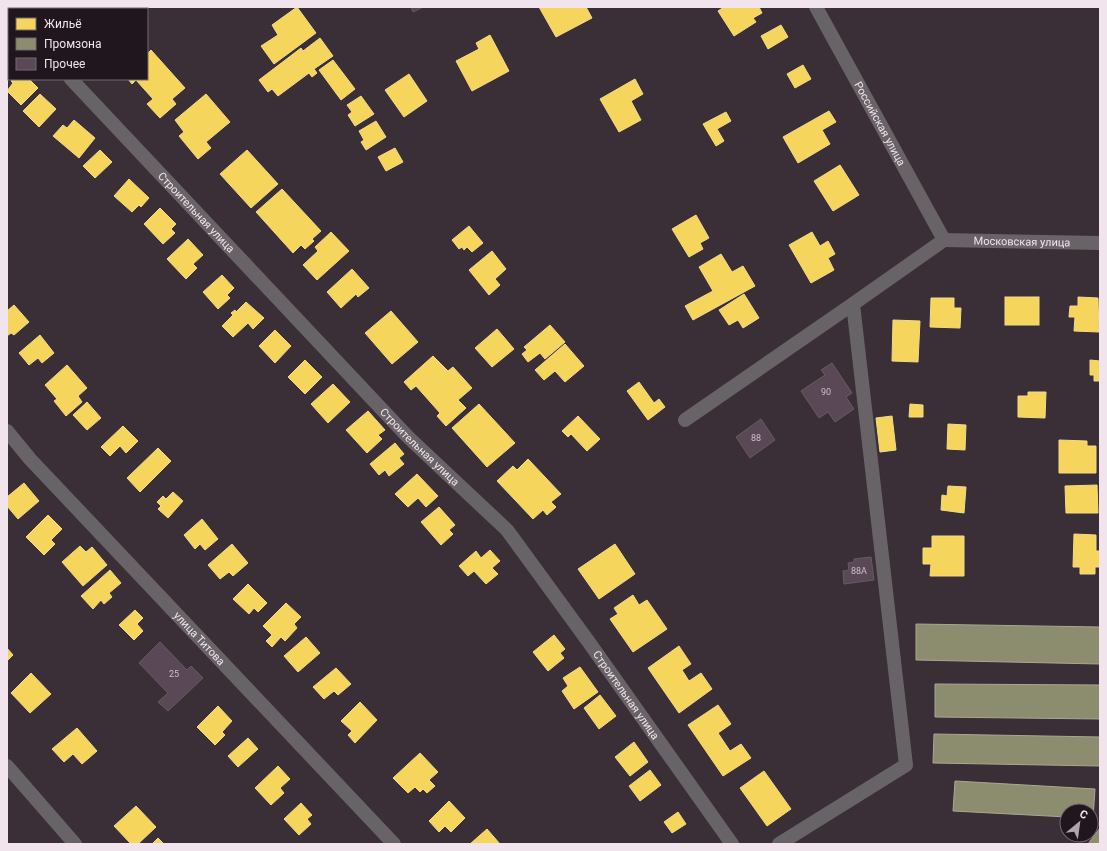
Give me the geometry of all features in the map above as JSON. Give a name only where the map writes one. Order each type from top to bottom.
[{"type":"street","name":"Российская улица","points":[[816,7],[944,240]]},
{"type":"street","name":"Строительная улица","points":[[72,80],[408,437],[506,530],[588,641],[732,844]]},
{"type":"street","name":"Московская улица","points":[[944,240],[1100,243]]},
{"type":"street","points":[[685,420],[944,240]]},
{"type":"street","points":[[779,844],[906,764],[853,304]]},
{"type":"street","name":"улица Титова","points":[[7,430],[30,459],[394,844]]},
{"type":"street","points":[[7,766],[75,844]]},
{"type":"building: Жильё","points":[[59,7],[74,7],[73,8]]},
{"type":"building: Жильё","points":[[115,7],[116,8],[95,8]]},
{"type":"building: Жильё","points":[[297,7],[316,33],[274,64],[261,46],[278,35],[272,25]]},
{"type":"building: Жильё","points":[[539,7],[586,7],[592,18],[556,37]]},
{"type":"building: Жильё","points":[[724,7],[759,7],[762,13],[753,18],[756,22],[734,36],[718,11]]},
{"type":"building: Жильё","points":[[781,25],[788,37],[768,49],[761,36]]},
{"type":"building: Жильё","points":[[490,35],[509,71],[472,91],[456,61],[479,49],[476,43]]},
{"type":"building: Жильё","points":[[320,38],[333,56],[314,69],[317,73],[312,77],[309,73],[278,96],[272,89],[268,92],[259,80],[301,48],[303,51]]},
{"type":"building: Жильё","points":[[151,50],[185,88],[172,99],[176,104],[160,118],[147,104],[153,99],[136,80],[148,80],[148,53]]},
{"type":"building: Жильё","points":[[333,60],[355,89],[341,100],[319,70]]},
{"type":"building: Жильё","points":[[803,65],[811,79],[795,88],[787,74]]},
{"type":"building: Жильё","points":[[409,74],[427,101],[404,117],[385,90]]},
{"type":"building: Жильё","points":[[635,79],[643,94],[631,101],[641,120],[619,132],[600,99]]},
{"type":"building: Жильё","points":[[30,80],[38,88],[21,105],[7,91],[13,83],[11,81]]},
{"type":"building: Жильё","points":[[129,80],[136,80],[132,84]]},
{"type":"building: Жильё","points":[[40,94],[56,109],[39,127],[23,111]]},
{"type":"building: Жильё","points":[[206,94],[230,122],[206,142],[211,148],[198,159],[179,136],[184,132],[175,120]]},
{"type":"building: Жильё","points":[[361,96],[374,114],[355,126],[348,115],[352,112],[347,105]]},
{"type":"building: Жильё","points":[[829,111],[836,122],[822,130],[830,144],[798,163],[783,137]]},
{"type":"building: Жильё","points":[[726,112],[731,121],[717,129],[724,141],[716,146],[703,124]]},
{"type":"building: Жильё","points":[[74,120],[95,138],[79,158],[53,136],[63,125],[67,128]]},
{"type":"building: Жильё","points":[[376,121],[386,137],[366,150],[361,142],[364,140],[359,131]]},
{"type":"building: Жильё","points":[[395,148],[403,162],[386,171],[378,157]]},
{"type":"building: Жильё","points":[[100,150],[112,162],[95,178],[83,166]]},
{"type":"building: Жильё","points":[[247,150],[278,184],[251,208],[220,174]]},
{"type":"building: Жильё","points":[[840,165],[859,195],[833,211],[814,181]]},
{"type":"building: Жильё","points":[[129,179],[149,198],[141,207],[139,205],[132,212],[114,196]]},
{"type":"building: Жильё","points":[[282,189],[321,231],[312,239],[314,241],[305,249],[301,245],[293,253],[256,212]]},
{"type":"building: Жильё","points":[[160,208],[176,224],[171,229],[175,233],[163,244],[144,224]]},
{"type":"building: Жильё","points":[[696,215],[709,238],[700,243],[703,249],[689,257],[672,229]]},
{"type":"building: Жильё","points":[[469,226],[483,243],[472,252],[467,247],[464,250],[462,247],[459,249],[452,240]]},
{"type":"building: Жильё","points":[[331,232],[349,251],[317,280],[303,265],[318,251],[315,247]]},
{"type":"building: Жильё","points":[[812,232],[820,246],[828,241],[835,254],[828,258],[834,270],[811,283],[789,245]]},
{"type":"building: Жильё","points":[[188,239],[203,255],[193,264],[197,268],[186,279],[167,259]]},
{"type":"building: Жильё","points":[[492,251],[506,269],[495,279],[500,285],[489,295],[469,270]]},
{"type":"building: Жильё","points":[[721,254],[732,272],[743,266],[755,286],[693,320],[685,306],[713,291],[699,267]]},
{"type":"building: Жильё","points":[[352,269],[369,288],[358,297],[356,294],[341,308],[327,292]]},
{"type":"building: Жильё","points":[[222,275],[234,288],[227,295],[230,298],[218,309],[203,292]]},
{"type":"building: Жильё","points":[[744,294],[759,318],[743,328],[738,320],[729,325],[719,310]]},
{"type":"building: Жильё","points":[[1005,297],[1039,297],[1039,325],[1005,325]]},
{"type":"building: Жильё","points":[[1078,297],[1098,298],[1099,332],[1074,331],[1075,317],[1069,317],[1070,306],[1078,306]]},
{"type":"building: Жильё","points":[[931,298],[954,298],[954,308],[961,308],[960,328],[930,327]]},
{"type":"building: Жильё","points":[[246,302],[264,318],[253,329],[248,323],[233,337],[222,326],[233,315],[231,313],[235,310],[236,312]]},
{"type":"building: Жильё","points":[[14,305],[29,322],[14,335],[11,333],[7,336],[7,311]]},
{"type":"building: Жильё","points":[[391,311],[418,342],[392,364],[365,333]]},
{"type":"building: Жильё","points":[[893,320],[920,321],[918,362],[892,361]]},
{"type":"building: Жильё","points":[[550,325],[565,342],[545,359],[540,353],[528,362],[522,354],[527,350],[524,347]]},
{"type":"building: Жильё","points":[[497,329],[514,349],[492,367],[475,348]]},
{"type":"building: Жильё","points":[[275,330],[291,346],[275,363],[259,346]]},
{"type":"building: Жильё","points":[[40,335],[54,353],[42,363],[38,358],[29,365],[19,353]]},
{"type":"building: Жильё","points":[[565,344],[584,366],[565,382],[555,371],[544,380],[535,370]]},
{"type":"building: Жильё","points":[[433,356],[448,371],[453,367],[472,388],[458,400],[466,408],[446,426],[437,416],[440,413],[416,386],[411,390],[404,382]]},
{"type":"building: Жильё","points":[[305,360],[322,377],[305,394],[288,377]]},
{"type":"building: Жильё","points":[[1090,360],[1100,361],[1100,381],[1094,381],[1094,375],[1090,375]]},
{"type":"building: Жильё","points":[[67,365],[87,388],[78,396],[82,402],[66,416],[54,401],[57,399],[45,385]]},
{"type":"building: Жильё","points":[[639,382],[654,403],[659,399],[665,407],[648,420],[627,391]]},
{"type":"building: Жильё","points":[[333,384],[350,402],[328,423],[311,404]]},
{"type":"building: Жильё","points":[[1028,392],[1046,392],[1045,418],[1018,417],[1018,396],[1028,396]]},
{"type":"building: Жильё","points":[[87,402],[101,418],[87,430],[73,415]]},
{"type":"building: Жильё","points":[[479,404],[515,443],[487,467],[452,428]]},
{"type":"building: Жильё","points":[[910,404],[923,405],[923,417],[909,417]]},
{"type":"building: Жильё","points":[[368,411],[385,430],[378,435],[382,439],[367,453],[346,430]]},
{"type":"building: Жильё","points":[[578,416],[600,439],[587,451],[571,434],[568,437],[562,431]]},
{"type":"building: Жильё","points":[[892,416],[896,450],[880,452],[876,418]]},
{"type":"building: Жильё","points":[[948,424],[966,425],[965,450],[947,449]]},
{"type":"building: Жильё","points":[[123,426],[138,441],[126,453],[120,446],[110,456],[101,447]]},
{"type":"building: Жильё","points":[[1059,440],[1087,441],[1087,446],[1096,446],[1096,473],[1059,473]]},
{"type":"building: Жильё","points":[[395,443],[404,454],[399,458],[404,464],[389,476],[385,470],[379,475],[370,464]]},
{"type":"building: Жильё","points":[[158,448],[171,461],[140,492],[127,478]]},
{"type":"building: Жильё","points":[[528,459],[561,494],[551,502],[556,507],[547,515],[543,510],[533,519],[497,481],[513,466],[517,470]]},
{"type":"building: Жильё","points":[[417,474],[438,496],[426,507],[418,498],[408,507],[395,494]]},
{"type":"building: Жильё","points":[[24,483],[39,501],[18,519],[7,506],[7,497]]},
{"type":"building: Жильё","points":[[1097,485],[1098,513],[1066,513],[1065,486]]},
{"type":"building: Жильё","points":[[948,486],[966,487],[964,513],[941,510],[942,495],[947,496]]},
{"type":"building: Жильё","points":[[173,492],[183,501],[168,518],[158,509],[161,506],[157,502],[163,496],[166,499]]},
{"type":"building: Жильё","points":[[439,507],[455,525],[449,530],[453,534],[441,545],[421,522]]},
{"type":"building: Жильё","points":[[48,515],[62,529],[51,540],[55,544],[44,555],[26,537]]},
{"type":"building: Жильё","points":[[202,519],[218,539],[205,550],[200,544],[195,549],[184,535]]},
{"type":"building: Жильё","points":[[1074,534],[1096,535],[1096,551],[1100,551],[1100,567],[1095,567],[1095,574],[1080,574],[1080,567],[1073,567]]},
{"type":"building: Жильё","points":[[932,536],[964,536],[964,576],[930,576],[931,564],[923,564],[923,548],[932,548]]},
{"type":"building: Жильё","points":[[232,544],[248,563],[233,576],[229,572],[220,579],[208,565]]},
{"type":"building: Жильё","points":[[615,544],[635,574],[599,599],[578,569]]},
{"type":"building: Жильё","points":[[80,546],[86,552],[92,547],[107,565],[83,586],[62,562]]},
{"type":"building: Жильё","points":[[490,550],[500,561],[492,568],[498,574],[486,584],[474,571],[468,576],[459,566],[476,551],[481,558]]},
{"type":"building: Жильё","points":[[110,570],[121,583],[109,593],[112,597],[104,604],[101,600],[93,609],[81,596]]},
{"type":"building: Жильё","points":[[248,584],[267,603],[258,612],[254,608],[249,614],[233,599]]},
{"type":"building: Жильё","points":[[633,595],[639,605],[647,600],[667,629],[633,652],[610,619],[618,614],[614,608]]},
{"type":"building: Жильё","points":[[286,603],[301,617],[294,624],[297,628],[285,641],[281,637],[272,647],[266,641],[272,635],[263,626]]},
{"type":"building: Жильё","points":[[135,610],[143,618],[137,624],[143,631],[134,640],[119,625]]},
{"type":"building: Жильё","points":[[554,635],[565,649],[560,653],[564,658],[548,671],[533,652]]},
{"type":"building: Жильё","points":[[306,637],[320,653],[298,672],[284,656]]},
{"type":"building: Жильё","points":[[679,646],[691,664],[682,670],[689,681],[701,673],[712,689],[679,713],[648,668]]},
{"type":"building: Жильё","points":[[7,648],[13,655],[7,661]]},
{"type":"building: Жильё","points":[[580,667],[598,692],[574,709],[562,691],[568,686],[563,678]]},
{"type":"building: Жильё","points":[[336,668],[351,684],[338,695],[334,691],[324,699],[313,687]]},
{"type":"building: Жильё","points":[[31,673],[51,694],[30,713],[11,693]]},
{"type":"building: Жильё","points":[[600,695],[616,716],[599,729],[584,708]]},
{"type":"building: Жильё","points":[[360,702],[377,720],[355,743],[348,735],[352,731],[341,721]]},
{"type":"building: Жильё","points":[[718,705],[731,724],[718,733],[730,751],[741,744],[751,758],[723,776],[688,725]]},
{"type":"building: Жильё","points":[[218,706],[232,721],[222,732],[225,735],[215,745],[197,727]]},
{"type":"building: Жильё","points":[[77,728],[97,751],[82,764],[73,754],[64,762],[52,749]]},
{"type":"building: Жильё","points":[[248,738],[258,749],[238,767],[228,756]]},
{"type":"building: Жильё","points":[[634,742],[648,762],[630,776],[615,757]]},
{"type":"building: Жильё","points":[[420,753],[438,772],[429,780],[435,786],[427,793],[423,789],[420,792],[415,787],[408,793],[393,778]]},
{"type":"building: Жильё","points":[[278,766],[290,779],[280,788],[284,793],[271,805],[255,788]]},
{"type":"building: Жильё","points":[[650,770],[661,785],[640,801],[629,786]]},
{"type":"building: Жильё","points":[[764,771],[791,809],[767,826],[740,788]]},
{"type":"building: Жильё","points":[[449,801],[465,818],[451,832],[445,826],[439,832],[429,821]]},
{"type":"building: Жильё","points":[[301,803],[312,815],[307,819],[311,824],[299,835],[284,819]]},
{"type":"building: Жильё","points":[[136,806],[156,827],[138,844],[131,844],[114,826]]},
{"type":"building: Жильё","points":[[678,812],[686,824],[672,833],[664,822]]},
{"type":"building: Жильё","points":[[487,829],[500,844],[470,844]]},
{"type":"building: Жильё","points":[[158,838],[164,844],[152,844]]},
{"type":"building: Промзона","points":[[916,624],[1100,627],[1100,664],[916,660]]},
{"type":"building: Промзона","points":[[935,684],[1100,685],[1100,719],[935,717]]},
{"type":"building: Промзона","points":[[934,734],[1100,737],[1100,766],[933,763]]},
{"type":"building: Промзона","points":[[955,781],[1095,789],[1094,803],[1059,803],[1059,817],[953,811]]},
{"type":"building: Промзона","points":[[1100,828],[1100,844],[1088,844],[1099,843]]},
{"type":"building: Прочее","points":[[411,7],[423,7],[413,12]]},
{"type":"building: Прочее","points":[[832,363],[852,393],[846,397],[854,409],[835,422],[828,412],[819,418],[801,391],[825,375],[821,370]]},
{"type":"building: Прочее","points":[[761,419],[775,440],[750,458],[736,437]]},
{"type":"building: Прочее","points":[[871,557],[874,580],[844,584],[843,571],[849,570],[848,563],[854,562],[854,559]]},
{"type":"building: Прочее","points":[[160,642],[187,670],[191,666],[203,678],[168,711],[158,702],[168,693],[139,663]]}]
